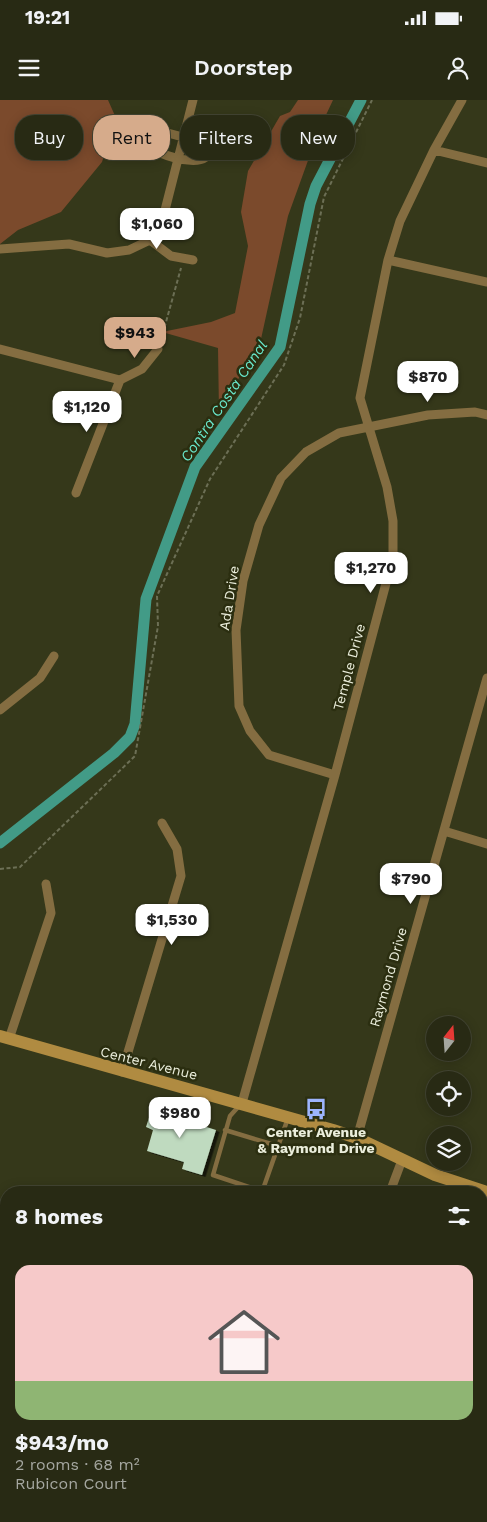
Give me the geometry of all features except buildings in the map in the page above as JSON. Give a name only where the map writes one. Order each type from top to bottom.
[{"type":"street","points":[[189,115],[192,100]]},
{"type":"street","name":"Temple Drive","points":[[242,1103],[335,775],[393,557],[393,521],[387,487],[360,398],[388,260],[400,221],[434,150],[462,100]]},
{"type":"street","points":[[179,157],[157,151],[150,144],[154,133],[164,132],[180,137]]},
{"type":"street","points":[[434,150],[487,163]]},
{"type":"street","points":[[0,249],[69,244],[107,253],[129,250],[150,240],[163,218],[180,153]]},
{"type":"street","points":[[150,240],[171,256],[188,259]]},
{"type":"street","points":[[388,260],[487,282]]},
{"type":"street","points":[[0,349],[120,380]]},
{"type":"street","points":[[76,493],[120,380],[142,368],[158,349]]},
{"type":"street","name":"Ada Drive","points":[[335,775],[269,755],[250,731],[239,706],[236,630],[244,581],[259,525],[281,478],[306,452],[339,433],[428,415],[475,412],[487,415]]},
{"type":"street","points":[[0,710],[40,678],[54,656]]},
{"type":"street","name":"Raymond Drive","points":[[357,1138],[487,678]]},
{"type":"street","points":[[122,1072],[181,876],[177,850],[162,823]]},
{"type":"street","points":[[444,832],[487,844]]},
{"type":"street","points":[[5,1038],[51,913],[46,884]]},
{"type":"street","name":"Center Avenue","points":[[5,1038],[122,1072],[242,1103],[357,1138],[450,1181],[468,1186]]},
{"type":"street","points":[[392,1186],[402,1160]]},
{"type":"lane","points":[[242,1103],[230,1116],[214,1175],[246,1186]]},
{"type":"lane","points":[[265,1186],[288,1117]]},
{"type":"lane","points":[[225,1130],[278,1146]]},
{"type":"path","points":[[0,869],[20,867],[135,756],[158,626],[157,596],[210,479],[284,365],[300,318],[324,197],[372,100]]},
{"type":"path","points":[[158,349],[188,259]]},
{"type":"shaded area","points":[[0,100],[108,100],[115,115],[93,115],[93,160],[103,160],[102,162],[61,212],[18,230],[0,244]]},
{"type":"shaded area","points":[[298,100],[333,100],[326,115],[282,115],[290,112]]},
{"type":"shaded area","points":[[280,116],[281,160],[308,160],[288,216],[261,339],[219,413],[218,348],[162,332],[211,322],[235,313],[248,246],[241,212],[248,171],[254,160],[271,160],[271,131]]},
{"type":"waterway","name":"Contra Costa Canal","points":[[0,843],[114,753],[130,737],[135,724],[146,599],[195,467],[280,347],[310,204],[316,186],[361,100]]},
{"type":"place","name":"Center Avenue & Raymond Drive","points":[[316,1109]]}]
